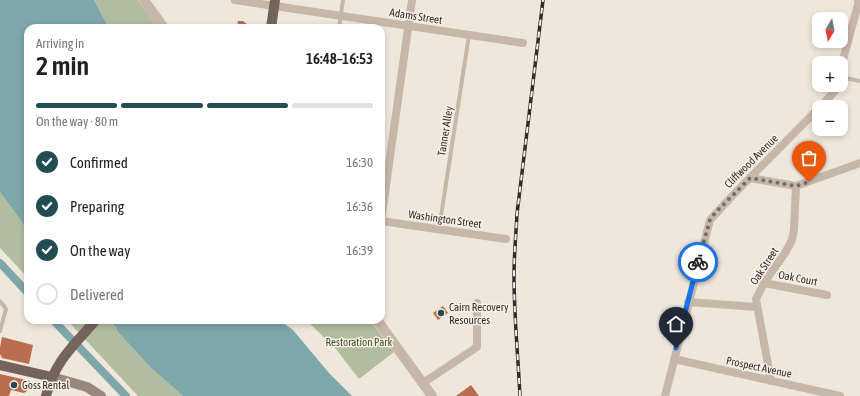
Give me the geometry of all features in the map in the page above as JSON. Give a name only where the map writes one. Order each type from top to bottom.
[{"type":"main road","points":[[272,24],[275,3]]},
{"type":"main road","points":[[46,396],[48,385],[64,355],[92,324]]},
{"type":"main road","points":[[0,365],[87,387],[101,396]]},
{"type":"street","points":[[144,0],[161,24]]},
{"type":"street","name":"Adams Street","points":[[234,0],[275,3],[341,16],[523,43]]},
{"type":"street","points":[[385,192],[412,0]]},
{"type":"street","points":[[844,56],[859,1]]},
{"type":"street","name":"Cliffwood Avenue","points":[[827,100],[834,92]]},
{"type":"street","name":"Cliffwood Avenue","points":[[665,396],[710,220],[719,209],[812,116]]},
{"type":"street","points":[[750,178],[796,186],[860,163]]},
{"type":"street","name":"Oak Street","points":[[771,381],[756,299],[764,282],[785,253],[792,240],[796,186]]},
{"type":"street","name":"Washington Street","points":[[385,222],[506,239]]},
{"type":"street","name":"Oak Court","points":[[764,282],[827,295]]},
{"type":"street","points":[[688,302],[757,307]]},
{"type":"street","points":[[423,383],[477,347],[477,303]]},
{"type":"street","points":[[380,324],[432,396]]},
{"type":"street","name":"Prospect Avenue","points":[[674,359],[840,396]]},
{"type":"lane","points":[[340,24],[343,0]]},
{"type":"lane","name":"Tanner Alley","points":[[439,229],[469,35]]},
{"type":"lane","points":[[848,78],[860,81]]},
{"type":"lane","points":[[0,301],[6,309],[0,331]]},
{"type":"green space","points":[[94,0],[138,0],[155,24],[107,24]]},
{"type":"green space","points":[[0,192],[24,226],[24,274],[0,248]]},
{"type":"green space","points":[[71,324],[113,324],[116,327],[117,331],[151,368],[183,396],[138,396]]},
{"type":"green space","name":"Restoration Park","points":[[310,324],[373,324],[394,352],[359,379],[336,349]]},
{"type":"water","points":[[0,0],[94,0],[107,24],[24,24],[24,226],[0,192]]},
{"type":"water","points":[[113,324],[285,324],[293,330],[329,373],[352,396],[183,396],[151,368],[117,331],[116,327]]},
{"type":"building","points":[[238,21],[243,21],[247,24],[238,24]]},
{"type":"building","name":"Cairn Recovery Resources","points":[[443,306],[448,313],[438,320],[433,313]]},
{"type":"building","points":[[2,337],[33,345],[29,364],[2,358],[0,354],[0,347]]},
{"type":"building","name":"Goss Rental","points":[[0,374],[30,381],[27,391],[24,393],[11,390],[9,396],[0,396]]},
{"type":"building","points":[[471,385],[479,396],[456,396]]},
{"type":"waterway","points":[[0,263],[24,289]]},
{"type":"waterway","points":[[57,324],[126,396]]},
{"type":"railway","points":[[520,396],[514,276],[515,245],[517,214],[543,0]]},
{"type":"way so far","points":[[698,262],[710,220],[715,213],[750,178],[796,186],[809,182]]},
{"type":"place","name":"Cairn Recovery Resources","points":[[441,313]]},
{"type":"place","name":"Goss Rental","points":[[14,385]]},
{"type":"route","points":[[676,348],[698,262]]}]
